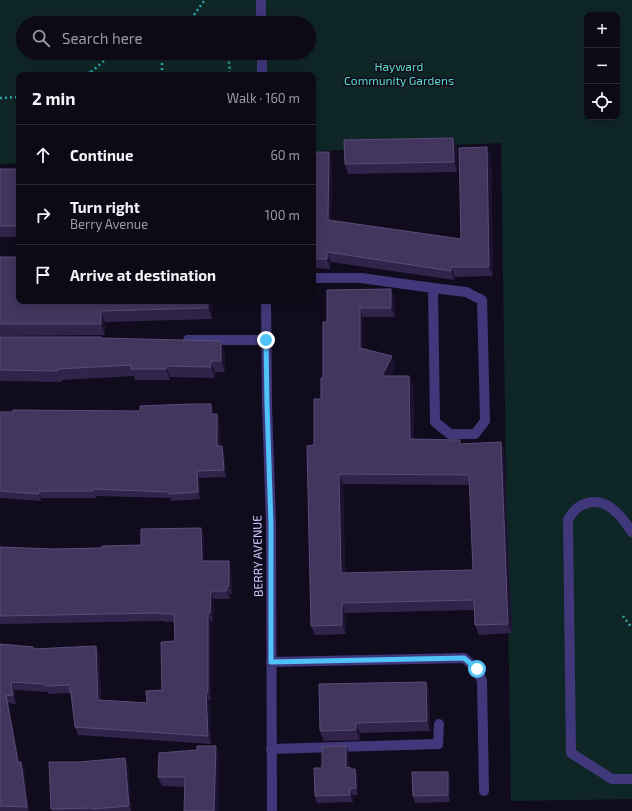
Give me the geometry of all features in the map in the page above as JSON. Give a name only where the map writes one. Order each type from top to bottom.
[{"type":"street","points":[[261,0],[261,16]]},
{"type":"street","points":[[262,60],[262,72]]},
{"type":"street","points":[[316,278],[361,278],[466,292],[482,300],[485,421],[475,434],[450,434],[435,422],[433,288]]},
{"type":"street","name":"BERRY AVENUE","points":[[266,304],[267,404],[271,524],[272,811]]},
{"type":"street","points":[[178,340],[266,340]]},
{"type":"street","points":[[632,532],[616,512],[604,504],[597,502],[583,504],[572,512],[568,520],[571,753],[612,779],[632,779]]},
{"type":"street","points":[[271,662],[464,658],[477,669],[482,681],[484,791]]},
{"type":"street","points":[[271,749],[438,744],[439,724]]},
{"type":"path","points":[[193,16],[206,0]]},
{"type":"path","points":[[91,72],[105,60]]},
{"type":"path","points":[[162,60],[162,72]]},
{"type":"path","points":[[228,60],[229,72]]},
{"type":"path","points":[[0,98],[16,97]]},
{"type":"path","points":[[623,616],[632,628]]},
{"type":"green space","name":"Hayward Community Gardens","points":[[0,0],[632,0],[632,799],[511,801],[501,143],[316,151],[316,72],[16,72],[16,163],[0,164]]},
{"type":"building","points":[[453,138],[454,162],[345,164],[344,140]]},
{"type":"building","points":[[487,147],[489,267],[451,267],[451,271],[327,252],[327,259],[316,259],[316,152],[329,152],[328,220],[461,239],[459,148]]},
{"type":"building","points":[[0,169],[16,169],[16,226],[0,226]]},
{"type":"building","points":[[0,257],[16,257],[16,304],[208,304],[208,308],[101,311],[101,324],[0,324]]},
{"type":"building","points":[[391,289],[391,308],[360,308],[360,348],[392,356],[382,376],[409,376],[410,439],[460,440],[460,444],[501,442],[508,624],[475,625],[474,600],[342,603],[342,625],[311,626],[307,446],[314,445],[314,399],[321,399],[321,378],[323,378],[323,322],[327,322],[327,290]],"holes":[[[339,474],[469,475],[473,570],[341,573]]]},
{"type":"building","points":[[0,337],[101,337],[221,341],[221,361],[211,361],[211,367],[166,366],[166,369],[131,369],[131,365],[58,369],[58,371],[0,370]]},
{"type":"building","points":[[211,404],[211,414],[217,414],[217,446],[222,446],[224,470],[197,471],[198,492],[169,494],[169,492],[93,489],[93,491],[39,491],[39,494],[0,491],[0,412],[13,412],[13,410],[140,411],[140,406]]},
{"type":"building","points":[[201,528],[202,561],[229,561],[229,586],[227,586],[227,591],[211,591],[210,613],[208,613],[208,692],[206,692],[208,736],[75,727],[70,685],[46,686],[45,684],[11,682],[13,696],[6,695],[18,762],[21,762],[27,807],[0,806],[0,644],[33,647],[33,649],[96,646],[98,700],[147,703],[146,691],[162,690],[161,642],[175,641],[174,614],[0,616],[0,547],[54,549],[102,548],[102,546],[141,545],[141,529]]},
{"type":"building","points":[[426,682],[427,721],[356,723],[356,730],[320,731],[319,684]]},
{"type":"building","points":[[197,746],[216,746],[214,811],[184,811],[185,777],[158,777],[159,753],[197,750]]},
{"type":"building","points":[[346,746],[346,768],[350,767],[350,769],[355,769],[356,788],[350,789],[350,795],[315,796],[314,768],[322,768],[322,747]]},
{"type":"building","points":[[125,758],[129,806],[92,809],[51,809],[49,762],[79,762]]},
{"type":"building","points":[[412,772],[448,772],[448,795],[413,796]]},
{"type":"route","points":[[266,340],[271,524],[271,662],[464,658],[477,669]]}]
